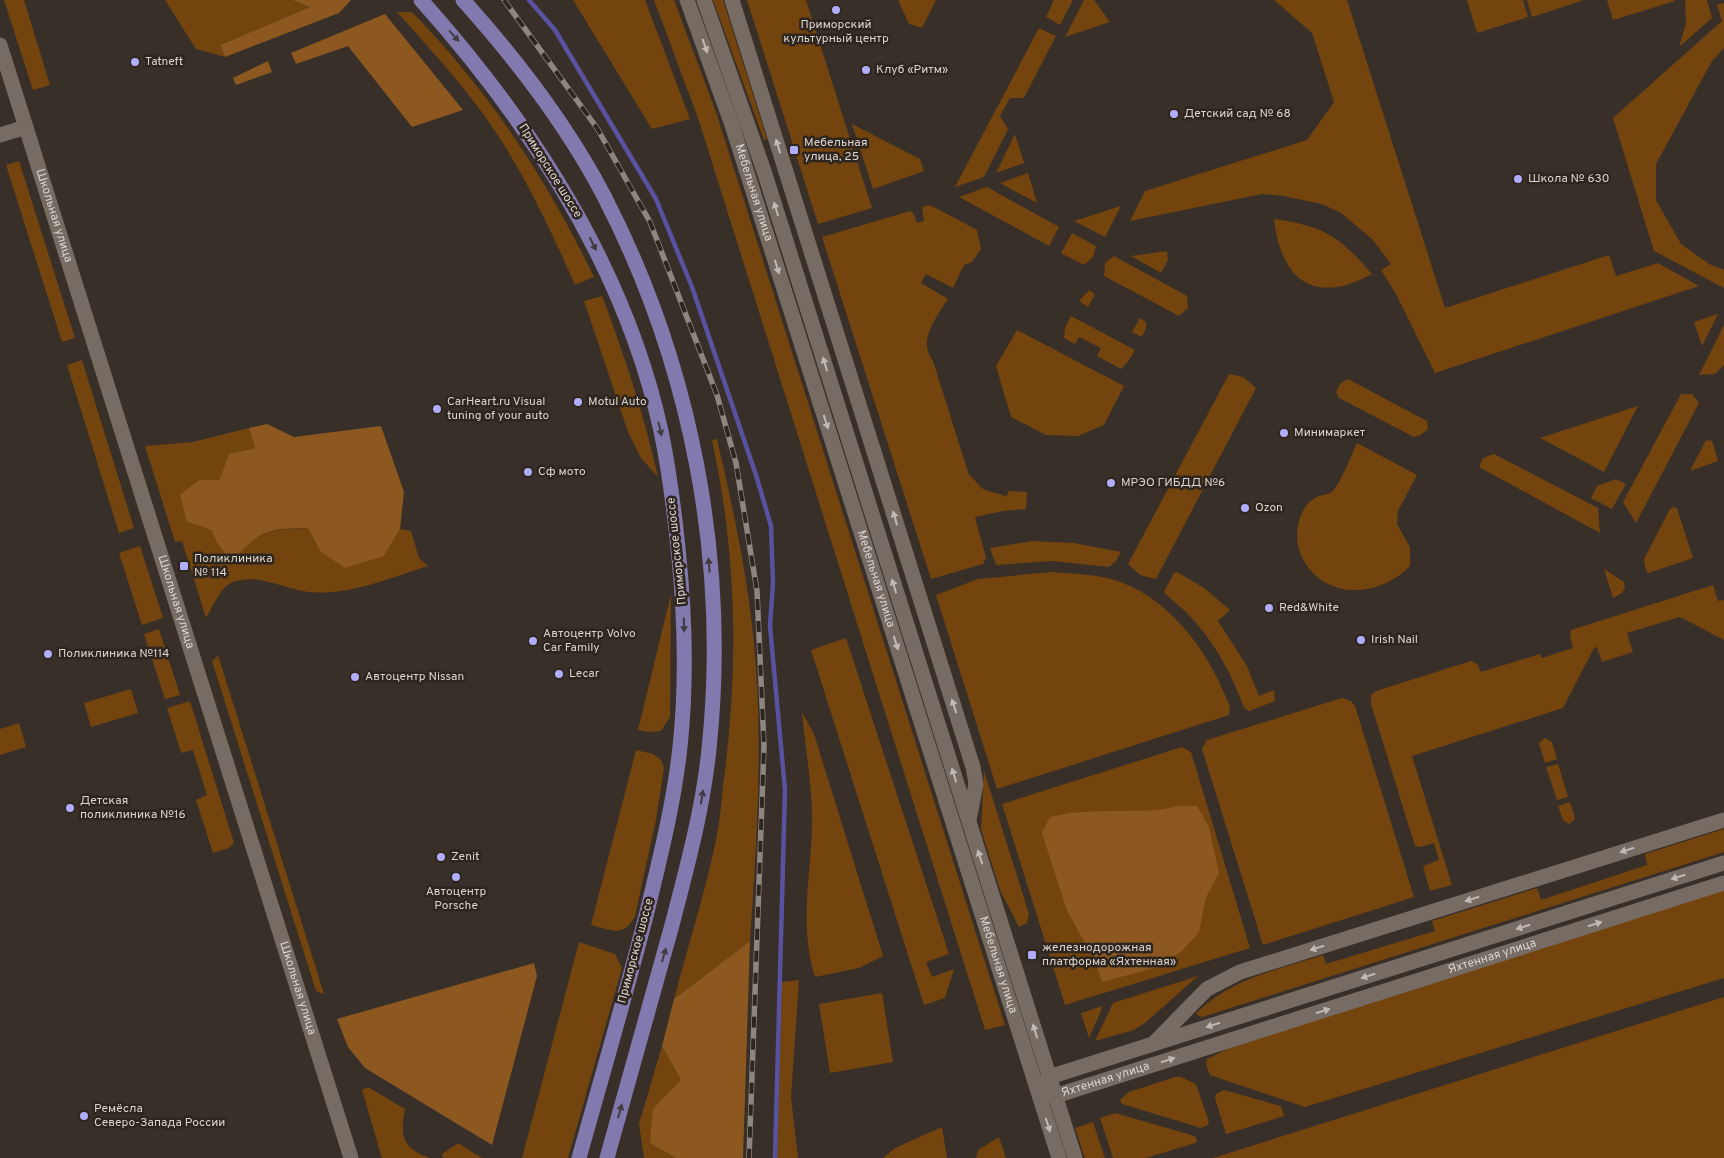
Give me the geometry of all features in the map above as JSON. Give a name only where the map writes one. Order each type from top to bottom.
[{"type":"main road","name":"Приморское шоссе","points":[[422,0],[460,44],[515,114],[557,179],[591,239],[612,283],[647,382],[661,431],[674,513],[682,589],[685,659],[680,747],[661,854],[579,1158]]},
{"type":"main road","points":[[463,0],[517,64],[562,126],[607,203],[658,320],[678,381],[694,449],[705,517],[711,587],[714,661],[709,749],[704,784],[689,860],[606,1158]]},
{"type":"street","name":"Мебельная улица","points":[[687,0],[740,149],[1058,1158]]},
{"type":"street","name":"Мебельная улица","points":[[704,0],[756,145],[1055,1096]]},
{"type":"street","points":[[732,0],[973,767],[976,784],[968,821]]},
{"type":"street","name":"Школьная улица","points":[[0,45],[351,1158]]},
{"type":"street","points":[[0,135],[26,127]]},
{"type":"street","points":[[1154,1044],[1207,989],[1240,972],[1724,820]]},
{"type":"street","name":"Яхтенная улица","points":[[1724,863],[1049,1078],[1038,1092],[1055,1096],[1724,883]]},
{"type":"street","points":[[1055,1096],[1075,1158]]},
{"type":"shaded area","points":[[4,0],[24,0],[50,85],[33,90]]},
{"type":"shaded area","points":[[165,0],[292,0],[310,7],[220,45],[225,57],[196,49]]},
{"type":"shaded area","points":[[292,0],[351,0],[339,13],[225,57],[220,45],[310,7]]},
{"type":"shaded area","points":[[573,0],[645,0],[690,119],[652,129]]},
{"type":"shaded area","points":[[654,0],[674,0],[716,112],[1005,1025],[985,1030],[698,118]]},
{"type":"shaded area","points":[[713,0],[723,0],[767,139],[764,140]]},
{"type":"shaded area","points":[[747,0],[806,0],[872,208],[818,224]]},
{"type":"shaded area","points":[[898,0],[936,0],[922,28],[909,24]]},
{"type":"shaded area","points":[[1054,0],[1073,0],[1060,25],[1046,17]]},
{"type":"shaded area","points":[[1084,0],[1094,0],[1110,22],[1065,37]]},
{"type":"shaded area","points":[[1274,0],[1347,0],[1445,308],[1609,255],[1616,276],[1658,263],[1699,286],[1435,373],[1396,294],[1381,270],[1391,264],[1372,239],[1341,213],[1322,204],[1262,194],[1130,221],[1145,191],[1307,140],[1334,102],[1312,33]]},
{"type":"shaded area","points":[[1467,0],[1523,0],[1528,17],[1477,33]]},
{"type":"shaded area","points":[[1527,0],[1584,0],[1532,17]]},
{"type":"shaded area","points":[[1607,0],[1674,0],[1675,1],[1613,20]]},
{"type":"shaded area","points":[[1685,0],[1707,0],[1712,18],[1679,47],[1686,23]]},
{"type":"shaded area","points":[[1724,3],[1724,48],[1712,61],[1656,164],[1656,200],[1681,244],[1709,264],[1724,270],[1724,288],[1654,251],[1613,118],[1722,21],[1717,5]]},
{"type":"shaded area","points":[[397,12],[412,12],[440,42],[491,104],[536,170],[576,240],[594,277],[575,285],[521,173],[495,131],[461,85]]},
{"type":"shaded area","points":[[385,14],[463,110],[412,127],[348,46],[296,64],[291,53]]},
{"type":"shaded area","points":[[1039,28],[1056,36],[1024,98],[1010,98],[1000,116],[1008,129],[984,177],[955,187]]},
{"type":"shaded area","points":[[268,61],[272,72],[236,85],[233,78]]},
{"type":"shaded area","points":[[852,124],[920,159],[924,171],[873,189]]},
{"type":"shaded area","points":[[1015,134],[1024,163],[996,173]]},
{"type":"shaded area","points":[[19,161],[75,338],[62,342],[6,165]]},
{"type":"shaded area","points":[[1028,173],[1037,203],[1000,183]]},
{"type":"shaded area","points":[[987,187],[1059,227],[1049,246],[959,197]]},
{"type":"shaded area","points":[[930,205],[977,230],[981,249],[972,262],[964,265],[953,288],[926,274],[921,283],[948,299],[930,329],[927,345],[969,475],[985,490],[1006,497],[1009,491],[1027,492],[1026,509],[1003,511],[975,517],[986,558],[983,564],[931,579],[822,237],[910,211],[913,213],[917,223],[924,221],[922,207]]},
{"type":"shaded area","points":[[1121,206],[1105,237],[1074,221]]},
{"type":"shaded area","points":[[1274,219],[1306,225],[1329,235],[1350,250],[1372,274],[1351,283],[1333,287],[1317,287],[1304,281],[1293,272],[1284,258]]},
{"type":"shaded area","points":[[1072,233],[1096,246],[1093,257],[1084,265],[1061,253]]},
{"type":"shaded area","points":[[1167,251],[1168,260],[1161,273],[1131,256]]},
{"type":"shaded area","points":[[1114,256],[1187,296],[1188,308],[1179,316],[1104,276],[1105,263]]},
{"type":"shaded area","points":[[1089,290],[1095,294],[1088,307],[1079,301]]},
{"type":"shaded area","points":[[602,296],[647,431],[658,477],[641,458],[628,432],[584,301]]},
{"type":"shaded area","points":[[1718,314],[1702,346],[1694,322]]},
{"type":"shaded area","points":[[1071,316],[1135,350],[1128,362],[1121,369],[1097,356],[1101,348],[1079,337],[1075,344],[1064,338],[1065,328]]},
{"type":"shaded area","points":[[1140,318],[1146,322],[1146,328],[1142,337],[1132,332]]},
{"type":"shaded area","points":[[1724,325],[1724,365],[1715,374],[1699,375]]},
{"type":"shaded area","points":[[1017,330],[1124,386],[1104,425],[1078,436],[1046,435],[1011,417],[996,366]]},
{"type":"shaded area","points":[[82,360],[134,528],[119,533],[67,365]]},
{"type":"shaded area","points":[[1229,374],[1243,377],[1256,388],[1156,579],[1140,575],[1128,564]]},
{"type":"shaded area","points":[[1348,379],[1427,421],[1428,429],[1421,435],[1414,437],[1339,398],[1336,392],[1340,384]]},
{"type":"shaded area","points":[[1681,394],[1692,394],[1699,403],[1636,523],[1623,502]]},
{"type":"shaded area","points":[[1638,406],[1604,472],[1540,438]]},
{"type":"shaded area","points":[[267,424],[294,437],[381,426],[404,492],[400,529],[384,556],[345,568],[320,551],[308,528],[295,528],[265,533],[249,544],[232,562],[217,543],[211,530],[187,522],[180,495],[199,480],[219,480],[229,454],[255,448],[249,428]]},
{"type":"shaded area","points":[[249,428],[255,448],[229,454],[219,480],[199,480],[187,522],[211,530],[217,543],[232,561],[250,543],[266,534],[284,529],[308,528],[320,551],[384,556],[400,529],[411,531],[419,558],[428,566],[354,589],[324,593],[309,592],[261,580],[252,579],[233,582],[224,588],[206,618],[182,541],[175,542],[145,446],[193,442]]},
{"type":"shaded area","points":[[717,439],[742,560],[750,609],[756,671],[759,748],[750,941],[674,999],[705,887],[717,834],[732,699],[733,612],[731,569],[727,526],[712,440]]},
{"type":"shaded area","points":[[1706,440],[1712,441],[1718,461],[1690,471]]},
{"type":"shaded area","points":[[1357,443],[1417,475],[1398,511],[1397,524],[1410,547],[1410,566],[1399,576],[1386,583],[1372,588],[1357,590],[1343,589],[1330,585],[1317,577],[1302,557],[1298,547],[1297,531],[1302,512],[1311,501],[1319,496],[1328,494],[1337,486]]},
{"type":"shaded area","points":[[1494,454],[1598,508],[1600,533],[1479,467],[1483,458]]},
{"type":"shaded area","points":[[1616,479],[1626,484],[1612,509],[1591,498],[1597,486]]},
{"type":"shaded area","points":[[1673,507],[1677,508],[1693,558],[1648,573],[1644,559],[1670,509]]},
{"type":"shaded area","points":[[1032,541],[1074,543],[1121,552],[1116,561],[1109,567],[1053,561],[996,565],[990,548]]},
{"type":"shaded area","points":[[140,546],[163,618],[142,625],[119,553]]},
{"type":"shaded area","points":[[1604,569],[1624,582],[1625,588],[1622,593],[1613,598]]},
{"type":"shaded area","points":[[1051,572],[1088,575],[1115,580],[1142,592],[1159,604],[1175,618],[1202,651],[1222,688],[1230,707],[1229,715],[997,789],[936,595],[978,579]]},
{"type":"shaded area","points":[[1177,572],[1204,588],[1230,610],[1218,621],[1247,666],[1259,696],[1274,690],[1275,701],[1249,711],[1244,708],[1221,658],[1213,646],[1197,624],[1164,592],[1174,573]]},
{"type":"shaded area","points":[[1713,585],[1718,601],[1724,600],[1724,640],[1680,617],[1627,633],[1633,652],[1602,662],[1597,647],[1594,648],[1563,708],[1412,756],[1452,885],[1430,891],[1423,866],[1439,860],[1434,843],[1420,847],[1415,846],[1371,704],[1371,695],[1376,691],[1471,661],[1477,664],[1481,672],[1540,654],[1542,658],[1573,648],[1570,636],[1571,630]]},
{"type":"shaded area","points":[[671,594],[670,717],[661,731],[649,732],[638,730]]},
{"type":"shaded area","points":[[159,629],[180,695],[165,699],[144,634]]},
{"type":"shaded area","points":[[846,638],[949,954],[926,962],[932,977],[954,969],[945,998],[924,1005],[811,650]]},
{"type":"shaded area","points":[[218,655],[324,994],[316,991],[212,661]]},
{"type":"shaded area","points":[[131,689],[138,713],[91,727],[84,703]]},
{"type":"shaded area","points":[[1342,698],[1351,701],[1355,706],[1414,897],[1263,945],[1202,749],[1207,740]]},
{"type":"shaded area","points":[[190,701],[234,843],[229,848],[213,853],[196,800],[207,795],[193,750],[181,753],[167,708]]},
{"type":"shaded area","points":[[802,712],[814,734],[883,956],[859,968],[815,977],[807,937],[812,806]]},
{"type":"shaded area","points":[[19,723],[26,747],[0,755],[0,729]]},
{"type":"shaded area","points":[[1545,738],[1552,742],[1557,759],[1545,763],[1539,743]]},
{"type":"shaded area","points":[[1182,747],[1191,752],[1250,948],[1065,1005],[1002,804]]},
{"type":"shaded area","points":[[636,750],[653,754],[661,760],[664,768],[656,820],[635,916],[626,927],[616,931],[591,925]]},
{"type":"shaded area","points":[[1558,764],[1568,797],[1557,800],[1546,767]]},
{"type":"shaded area","points":[[984,771],[1029,914],[1027,923],[1019,927],[1000,890],[981,829]]},
{"type":"shaded area","points":[[1570,802],[1575,819],[1569,824],[1563,820],[1558,806]]},
{"type":"shaded area","points":[[1178,806],[1197,806],[1209,827],[1219,873],[1206,897],[1199,932],[1181,952],[1154,968],[1102,982],[1093,953],[1085,944],[1066,908],[1042,833],[1050,817],[1076,812],[1143,811]]},
{"type":"shaded area","points":[[1724,829],[1724,852],[1202,1017],[1197,1015],[1197,1012],[1212,1000],[1256,976],[1323,955],[1326,964],[1435,931],[1432,921],[1537,888],[1541,900],[1647,865],[1645,854]]},
{"type":"shaded area","points":[[1724,889],[1724,978],[1305,1107],[1210,1075],[1206,1064],[1207,1059],[1244,1041]]},
{"type":"shaded area","points":[[750,941],[743,1158],[676,1158],[650,1143],[653,1109],[681,1080],[662,1046],[674,999]]},
{"type":"shaded area","points":[[579,942],[615,954],[622,968],[568,1158],[522,1158]]},
{"type":"shaded area","points":[[534,963],[537,976],[492,1145],[365,1068],[348,1047],[337,1019]]},
{"type":"shaded area","points":[[1198,976],[1145,1023],[1134,1030],[1095,1041],[1113,1003]]},
{"type":"shaded area","points":[[799,980],[791,1097],[798,1158],[777,1158],[782,982]]},
{"type":"shaded area","points":[[882,993],[893,1062],[830,1073],[819,1004]]},
{"type":"shaded area","points":[[1724,997],[1724,1158],[1213,1158]]},
{"type":"shaded area","points":[[1103,1006],[1089,1038],[1081,1013]]},
{"type":"shaded area","points":[[662,1046],[681,1080],[654,1109],[651,1143],[676,1158],[644,1158],[639,1124]]},
{"type":"shaded area","points":[[1175,1077],[1181,1077],[1196,1084],[1209,1124],[1201,1128],[1122,1104],[1120,1100],[1129,1092]]},
{"type":"shaded area","points":[[368,1087],[405,1109],[403,1134],[405,1140],[414,1150],[431,1158],[382,1158],[362,1090]]},
{"type":"shaded area","points":[[1224,1090],[1281,1106],[1284,1116],[1226,1134],[1215,1098],[1216,1094]]},
{"type":"shaded area","points":[[1115,1113],[1195,1136],[1197,1141],[1146,1158],[1113,1158],[1100,1118]]},
{"type":"shaded area","points":[[1093,1122],[1105,1158],[1085,1158],[1075,1128]]},
{"type":"shaded area","points":[[942,1127],[947,1158],[883,1158],[895,1148]]},
{"type":"shaded area","points":[[999,1137],[1006,1158],[976,1158],[978,1150]]},
{"type":"shaded area","points":[[458,1143],[482,1158],[443,1158],[442,1154]]},
{"type":"waterway","points":[[529,0],[555,30],[656,199],[692,287],[756,475],[771,526],[773,583],[770,626],[785,790],[775,1158]]},
{"type":"railway","points":[[504,0],[597,128],[650,222],[717,395],[736,463],[757,591],[764,746],[749,1158]]},
{"type":"place","name":"Приморский культурный центр","points":[[836,10]]},
{"type":"place","name":"Tatneft","points":[[135,62]]},
{"type":"place","name":"Клуб «Ритм»","points":[[866,70]]},
{"type":"place","name":"Детский сад № 68","points":[[1174,114]]},
{"type":"place","name":"Мебельная улица, 25","points":[[794,150]]},
{"type":"place","name":"Школа № 630","points":[[1518,179]]},
{"type":"place","name":"Motul Auto","points":[[578,402]]},
{"type":"place","name":"CarHeart.ru Visual tuning of your auto","points":[[437,409]]},
{"type":"place","name":"Минимаркет","points":[[1284,433]]},
{"type":"place","name":"Сф мото","points":[[528,472]]},
{"type":"place","name":"МРЭО ГИБДД №6","points":[[1111,483]]},
{"type":"place","name":"Ozon","points":[[1245,508]]},
{"type":"place","name":"Поликлиника № 114","points":[[184,566]]},
{"type":"place","name":"Red&White","points":[[1269,608]]},
{"type":"place","name":"Irish Nail","points":[[1361,640]]},
{"type":"place","name":"Автоцентр Volvo Car Family","points":[[533,641]]},
{"type":"place","name":"Поликлиника №114","points":[[48,654]]},
{"type":"place","name":"Lecar","points":[[559,674]]},
{"type":"place","name":"Автоцентр Nissan","points":[[355,677]]},
{"type":"place","name":"Детская поликлиника №16","points":[[70,808]]},
{"type":"place","name":"Zenit","points":[[441,857]]},
{"type":"place","name":"Автоцентр Porsche","points":[[456,877]]},
{"type":"place","name":"железнодорожная платформа «Яхтенная»","points":[[1032,955]]},
{"type":"place","name":"Ремёсла Северо-Запада России","points":[[84,1116]]}]
